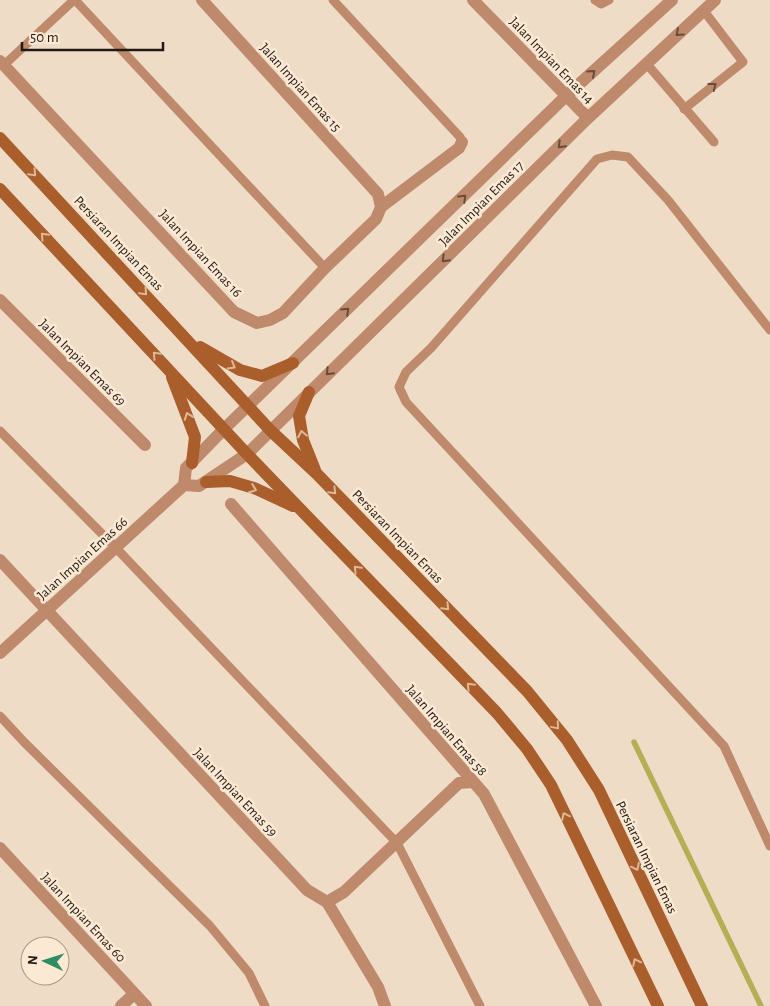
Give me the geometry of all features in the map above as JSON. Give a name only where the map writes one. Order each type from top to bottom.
[{"type":"main road","name":"Persiaran Impian Emas","points":[[0,138],[190,341],[271,431],[317,474],[527,692],[568,740],[599,790],[702,1006]]},
{"type":"main road","points":[[0,189],[299,509],[497,713],[527,749],[550,785],[658,1006]]},
{"type":"main road","points":[[190,341],[240,370],[262,376],[293,363]]},
{"type":"main road","points":[[169,369],[196,438],[192,463]]},
{"type":"main road","points":[[309,392],[299,416],[303,440],[317,474]]},
{"type":"main road","points":[[206,482],[230,480],[254,488],[299,509]]},
{"type":"street","name":"Jalan Impian Emas 15","points":[[202,0],[378,194],[381,207]]},
{"type":"street","name":"Jalan Impian Emas 14","points":[[473,0],[588,118]]},
{"type":"street","name":"Jalan Impian Emas 17","points":[[224,429],[566,96],[672,0]]},
{"type":"street","name":"Jalan Impian Emas 17","points":[[247,454],[588,118],[715,0]]},
{"type":"street","name":"Jalan Impian Emas 16","points":[[2,63],[234,312],[257,323],[270,320],[283,313],[325,268],[376,219],[381,207],[458,148],[462,142]]},
{"type":"street","name":"Jalan Impian Emas 69","points":[[0,300],[145,445]]},
{"type":"street","name":"Jalan Impian Emas 66","points":[[0,653],[184,485],[186,468],[224,429]]},
{"type":"street","points":[[184,485],[199,486],[247,454]]},
{"type":"street","name":"Jalan Impian Emas 58","points":[[231,504],[484,794],[596,1006]]},
{"type":"street","name":"Jalan Impian Emas 59","points":[[0,560],[307,890],[327,902],[378,987],[385,1006]]},
{"type":"street","points":[[327,902],[344,892],[397,844],[458,784],[472,782]]},
{"type":"street","name":"Jalan Impian Emas 60","points":[[0,848],[146,1006]]},
{"type":"street","points":[[121,1006],[134,994]]},
{"type":"lane","points":[[2,63],[74,0],[325,268]]},
{"type":"lane","points":[[333,0],[460,137],[462,142]]},
{"type":"lane","points":[[595,0],[601,4],[609,0]]},
{"type":"lane","points":[[684,109],[743,62],[704,11]]},
{"type":"lane","points":[[646,63],[714,142]]},
{"type":"lane","points":[[770,330],[668,200],[628,157],[612,155],[597,159],[438,340],[406,372],[399,387],[406,402],[724,746],[770,846]]},
{"type":"lane","points":[[0,431],[116,548],[397,844],[480,1006]]},
{"type":"lane","points":[[0,716],[210,926],[249,973],[265,1006]]},
{"type":"waterway","points":[[634,742],[761,1006]]}]
